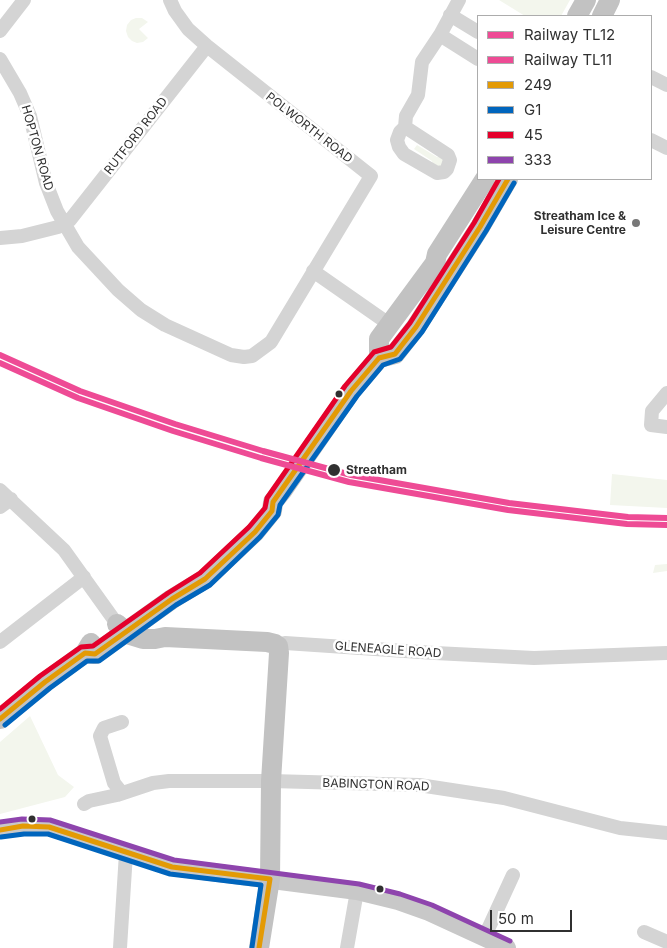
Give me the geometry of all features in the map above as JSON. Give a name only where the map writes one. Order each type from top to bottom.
[{"type":"highway","points":[[578,15],[586,0]]},
{"type":"highway","points":[[602,15],[610,0]]},
{"type":"highway","points":[[379,358],[379,339],[435,263],[438,254],[484,180]]},
{"type":"highway","points":[[0,719],[45,682],[85,653],[91,643],[158,609],[205,579],[244,544],[272,510],[273,502],[351,391],[379,358],[395,354],[404,343],[450,275],[507,180]]},
{"type":"highway","points":[[121,628],[159,592],[196,568],[235,536],[264,504],[273,502]]},
{"type":"highway","points":[[158,609],[154,620],[158,629],[166,637]]},
{"type":"highway","name":"GLENEAGLE ROAD","points":[[121,628],[136,638],[143,639],[155,640],[166,637],[267,642],[278,646]]},
{"type":"highway","points":[[259,948],[270,879],[271,781],[278,646]]},
{"type":"main road","points":[[0,830],[23,826],[49,827],[172,867],[357,891],[398,901],[429,912],[507,948]]},
{"type":"street","points":[[0,31],[24,0]]},
{"type":"street","name":"POLWORTH ROAD","points":[[170,0],[175,11],[188,29],[207,46],[371,176],[312,271]]},
{"type":"street","points":[[405,127],[406,116],[418,95],[422,62],[440,35],[459,0]]},
{"type":"street","points":[[450,15],[477,31]]},
{"type":"street","points":[[440,35],[477,57]]},
{"type":"street","name":"RUTFORD ROAD","points":[[64,224],[70,220],[207,46]]},
{"type":"street","name":"HOPTON ROAD","points":[[0,59],[20,93],[30,116],[46,184],[64,224],[78,247],[118,290],[141,310],[165,325],[231,355],[252,356],[271,342],[312,271]]},
{"type":"street","points":[[652,78],[667,85]]},
{"type":"street","points":[[652,140],[667,148]]},
{"type":"street","points":[[0,238],[22,236],[64,224]]},
{"type":"street","points":[[312,271],[389,324]]},
{"type":"street","points":[[667,393],[652,411],[651,425],[667,427]]},
{"type":"street","points":[[4,499],[64,550],[121,628]]},
{"type":"street","points":[[0,642],[84,577]]},
{"type":"street","name":"GLENEAGLE ROAD","points":[[278,646],[285,643],[435,654],[525,658],[667,653]]},
{"type":"street","points":[[122,722],[104,728],[100,736],[114,783],[122,793]]},
{"type":"street","name":"BABINGTON ROAD","points":[[84,804],[153,783],[169,781],[271,781],[419,785],[504,798],[620,828],[667,833]]},
{"type":"street","points":[[120,948],[126,853]]},
{"type":"street","points":[[484,938],[513,875]]},
{"type":"street","points":[[347,948],[357,891]]},
{"type":"street","points":[[644,932],[667,942],[665,948]]},
{"type":"shaded area","points":[[499,0],[570,0],[562,15],[523,15]]},
{"type":"shaded area","points":[[136,18],[142,18],[148,22],[139,29],[148,38],[143,42],[137,43],[128,37],[126,31],[127,25]]},
{"type":"shaded area","points":[[417,145],[437,157],[442,156],[446,158],[443,170],[433,165],[432,161],[414,149]]},
{"type":"shaded area","points":[[612,474],[667,480],[667,508],[610,505]]},
{"type":"shaded area","points":[[667,564],[667,571],[653,573],[655,565]]},
{"type":"shaded area","points":[[30,716],[58,775],[74,787],[65,797],[0,814],[0,742]]},
{"type":"rail line","name":"TL12","points":[[0,355],[80,391],[175,424],[351,475],[509,503],[628,517],[667,518]]},
{"type":"rail line","name":"TL11","points":[[0,363],[78,398],[173,431],[349,482],[508,510],[627,524],[667,525]]},
{"type":"transit line","name":"45","points":[[0,709],[40,676],[81,647],[93,646],[168,593],[200,573],[249,527],[265,508],[267,498],[345,386],[374,352],[391,347],[410,323],[474,223],[498,180]]},
{"type":"transit line","name":"249","points":[[0,719],[45,682],[85,653],[95,654],[172,599],[205,579],[255,532],[272,511],[273,502],[351,391],[379,358],[395,354],[416,327],[480,227],[507,180]]},
{"type":"transit line","name":"G1","points":[[5,725],[87,661],[99,661],[176,605],[210,585],[260,537],[278,515],[280,505],[357,396],[383,365],[400,359],[422,332],[514,183]]},
{"type":"transit line","name":"333","points":[[0,822],[22,819],[50,820],[174,860],[359,884],[400,894],[432,905],[510,941]]},
{"type":"transit line","name":"249","points":[[0,830],[23,826],[49,827],[172,867],[270,879],[259,948]]},
{"type":"transit line","name":"G1","points":[[1,837],[24,834],[48,834],[170,874],[261,885],[252,947]]},
{"type":"place","name":"Streatham Ice & Leisure Centre","points":[[636,223]]},
{"type":"place","name":"Streatham","points":[[334,470]]}]
